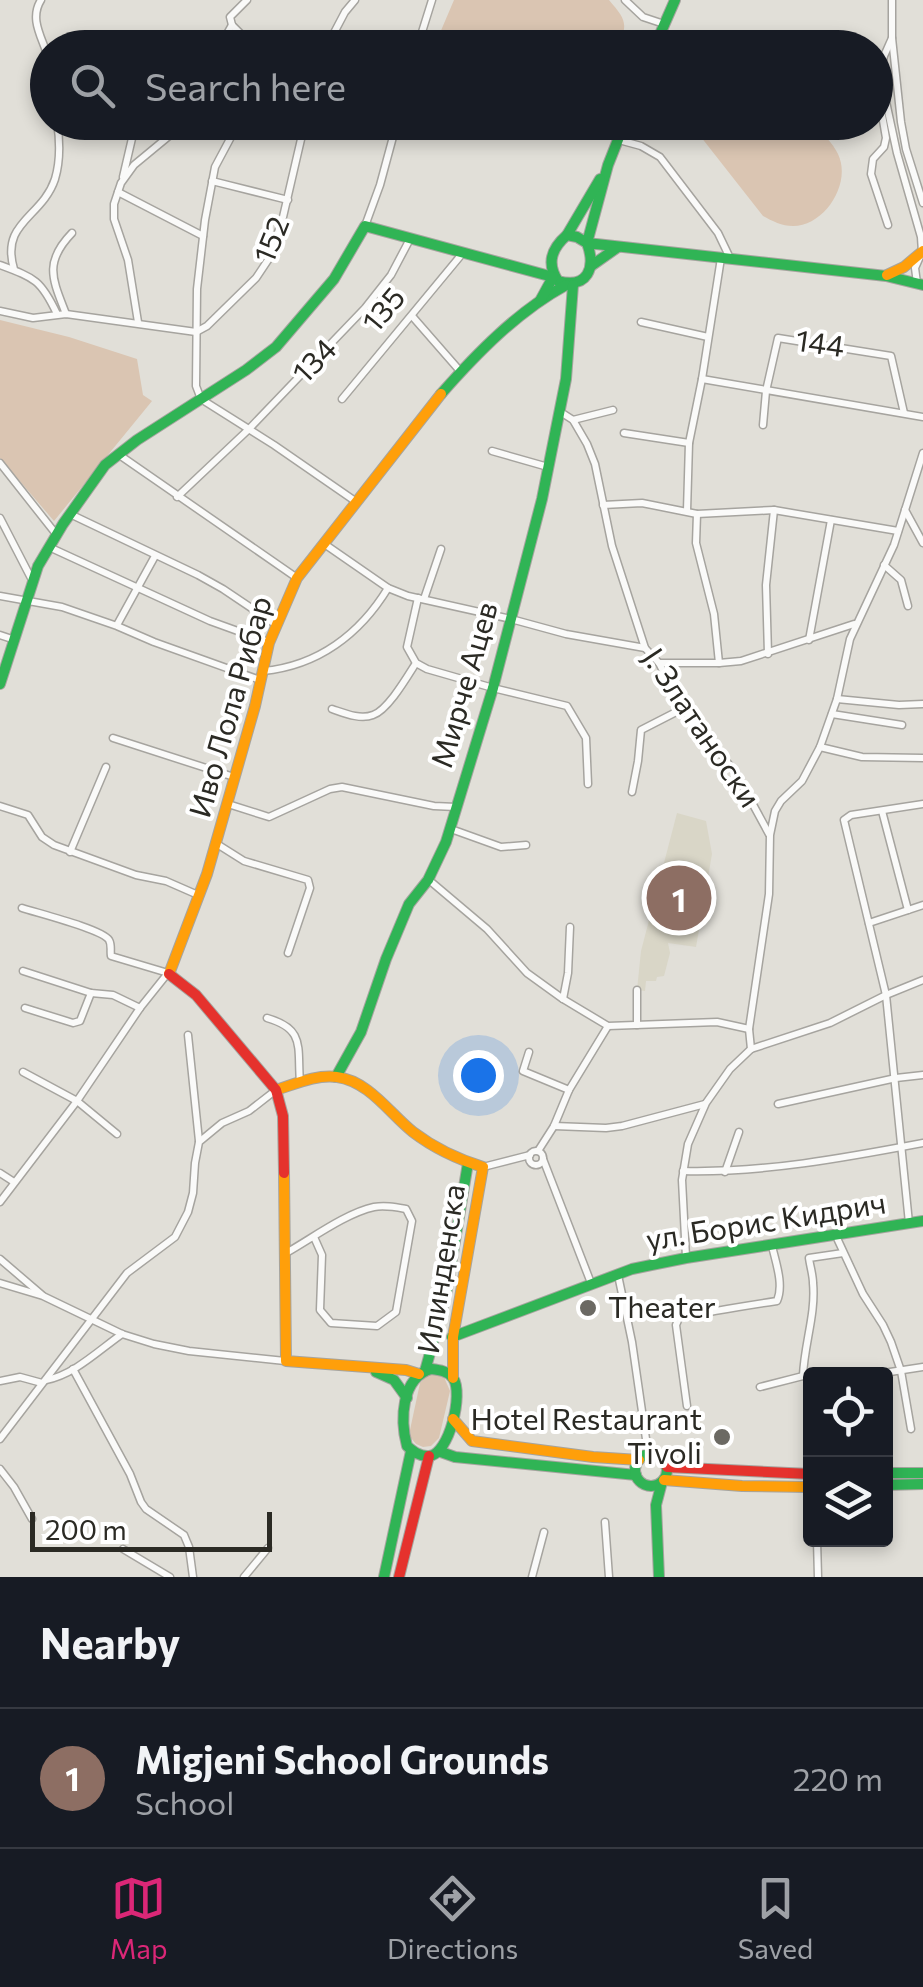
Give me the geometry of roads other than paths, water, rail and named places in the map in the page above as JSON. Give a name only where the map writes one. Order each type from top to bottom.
[{"type":"street","points":[[39,30],[35,17],[42,0]]},
{"type":"street","points":[[237,30],[230,18],[247,0]]},
{"type":"street","points":[[335,30],[355,0]]},
{"type":"street","points":[[423,30],[432,0]]},
{"type":"street","points":[[624,0],[643,16],[664,24]]},
{"type":"street","points":[[662,30],[675,0]]},
{"type":"street","points":[[892,0],[892,30]]},
{"type":"street","points":[[229,30],[232,25]]},
{"type":"street","points":[[893,47],[903,135],[923,204]]},
{"type":"street","points":[[567,235],[587,243],[886,276],[920,284],[916,268],[922,252],[921,237],[893,136]]},
{"type":"street","points":[[14,269],[10,256],[13,234],[41,203],[54,180],[57,140]]},
{"type":"street","points":[[132,140],[114,204],[114,219],[128,260],[138,323]]},
{"type":"street","points":[[121,184],[134,165],[164,140]]},
{"type":"street","points":[[229,140],[212,182],[204,236],[197,290],[196,386],[201,399],[355,501]]},
{"type":"street","name":"152","points":[[196,332],[229,304],[270,257],[301,140]]},
{"type":"street","points":[[1,680],[32,580],[56,534],[105,465],[246,370],[288,334],[334,279],[365,226],[392,140]]},
{"type":"street","points":[[540,300],[585,278],[591,266],[592,253],[587,243],[618,140],[660,156],[718,233],[726,257],[689,443],[687,512]]},
{"type":"street","points":[[886,140],[884,148],[873,159],[871,174],[888,224]]},
{"type":"street","points":[[540,300],[553,277],[550,258],[555,246],[567,235],[608,165]]},
{"type":"street","points":[[212,182],[288,200]]},
{"type":"street","points":[[118,192],[204,236]]},
{"type":"street","points":[[365,226],[570,285]]},
{"type":"street","points":[[62,314],[52,276],[59,246],[72,233]]},
{"type":"street","name":"134","points":[[177,497],[249,429],[365,308],[391,275],[410,239]]},
{"type":"street","points":[[591,266],[619,246]]},
{"type":"street","name":"135","points":[[342,399],[463,252]]},
{"type":"street","points":[[886,276],[922,252]]},
{"type":"street","points":[[0,265],[45,288],[62,314]]},
{"type":"street","name":"Мирче Ацев","points":[[336,1077],[362,1032],[409,904],[438,862],[492,688],[566,379],[570,285]]},
{"type":"street","name":"Иво Лола Рибар","points":[[168,972],[217,844],[269,643],[296,578],[435,400],[540,300]]},
{"type":"street","points":[[0,311],[33,318],[62,314],[196,332]]},
{"type":"street","points":[[412,316],[461,372]]},
{"type":"street","points":[[640,322],[708,337]]},
{"type":"street","name":"144","points":[[763,425],[778,338],[891,356],[904,413]]},
{"type":"street","points":[[702,379],[923,416]]},
{"type":"street","points":[[558,410],[573,420],[613,410]]},
{"type":"street","name":"Ј. Златаноски","points":[[573,420],[594,464],[626,594],[645,648],[659,663],[682,709],[737,775],[770,835]]},
{"type":"street","points":[[624,432],[689,443]]},
{"type":"street","points":[[492,451],[548,467]]},
{"type":"street","points":[[751,1049],[748,1029],[770,894],[770,835],[775,810],[802,782],[820,746],[837,699],[850,639],[894,545],[923,453]]},
{"type":"street","points":[[118,454],[296,578]]},
{"type":"street","points":[[0,463],[56,534]]},
{"type":"street","points":[[602,504],[642,503],[697,514],[774,510],[898,531]]},
{"type":"street","points":[[904,509],[923,544]]},
{"type":"street","points":[[768,654],[766,585],[774,510]]},
{"type":"street","points":[[70,514],[224,589],[275,624]]},
{"type":"street","name":"Ј. Златаноски","points":[[697,514],[696,543],[714,614],[719,664]]},
{"type":"street","points":[[0,518],[32,580]]},
{"type":"street","points":[[809,640],[831,520]]},
{"type":"street","points":[[322,542],[388,588],[566,634],[645,648]]},
{"type":"street","points":[[49,547],[210,621],[269,643]]},
{"type":"street","points":[[441,549],[407,646],[416,663],[492,688],[566,706],[586,738],[588,784]]},
{"type":"street","points":[[117,626],[155,556]]},
{"type":"street","points":[[884,565],[901,580],[908,606]]},
{"type":"street","points":[[0,596],[62,608],[262,676],[306,661],[347,638],[378,605],[388,588]]},
{"type":"street","points":[[659,663],[741,661],[856,624]]},
{"type":"street","points":[[0,635],[15,640]]},
{"type":"street","points":[[332,709],[353,716],[372,716],[396,693],[416,663]]},
{"type":"street","points":[[837,699],[923,704]]},
{"type":"street","points":[[632,792],[641,730],[682,709]]},
{"type":"street","points":[[832,714],[902,726]]},
{"type":"street","points":[[112,738],[234,778]]},
{"type":"street","points":[[820,746],[862,757],[923,758]]},
{"type":"street","points":[[70,852],[106,768]]},
{"type":"street","points":[[228,804],[269,816],[330,788],[342,788],[456,807]]},
{"type":"street","points":[[909,1223],[886,995],[844,820],[851,815],[923,804]]},
{"type":"street","points":[[0,806],[28,814],[42,837],[54,845],[200,896]]},
{"type":"street","points":[[882,811],[908,910]]},
{"type":"street","points":[[450,829],[501,846],[526,845]]},
{"type":"street","points":[[217,844],[244,862],[308,880],[310,888],[288,953]]},
{"type":"street","points":[[428,880],[488,929],[528,973],[608,1026],[717,1022],[748,1029]]},
{"type":"street","points":[[869,924],[923,905]]},
{"type":"street","points":[[22,908],[106,936],[111,956],[168,972],[196,996],[276,1090],[283,1116],[286,1361]]},
{"type":"street","points":[[563,999],[570,927]]},
{"type":"street","points":[[23,971],[91,994],[114,994],[140,1008]]},
{"type":"street","points":[[0,1202],[168,972]]},
{"type":"street","points":[[686,1258],[683,1171],[688,1144],[706,1104],[730,1070],[751,1049],[830,1023],[923,980]]},
{"type":"street","points":[[637,990],[637,1025]]},
{"type":"street","points":[[26,1008],[73,1023],[80,1021],[91,994]]},
{"type":"street","points":[[267,1018],[289,1027],[297,1036],[300,1083]]},
{"type":"street","points":[[535,1159],[608,1026]]},
{"type":"street","points":[[0,1439],[126,1273],[175,1237],[183,1226],[193,1194],[199,1142],[188,1035]]},
{"type":"street","points":[[529,1052],[523,1071],[570,1090]]},
{"type":"street","points":[[24,1072],[77,1101],[117,1134]]},
{"type":"street","points":[[778,1104],[923,1075]]},
{"type":"street","points":[[199,1142],[276,1090],[336,1077],[366,1088],[414,1132],[457,1160],[483,1167],[535,1159]]},
{"type":"street","points":[[554,1126],[622,1126],[706,1104]]},
{"type":"street","points":[[726,1172],[739,1132]]},
{"type":"street","points":[[683,1171],[726,1172],[923,1144]]},
{"type":"street","points":[[535,1159],[549,1176],[591,1284]]},
{"type":"street","name":"Илинденска","points":[[384,1577],[411,1451],[402,1435],[408,1400],[436,1334],[468,1163]]},
{"type":"street","name":"Илинденска","points":[[399,1577],[435,1454],[448,1441],[458,1396],[450,1358],[452,1337],[483,1167]]},
{"type":"street","points":[[0,1173],[14,1182]]},
{"type":"street","points":[[284,1254],[314,1237],[370,1208],[406,1209],[412,1221],[396,1312],[377,1326],[330,1323],[320,1310],[322,1254],[314,1237]]},
{"type":"street","name":"ул. Борис Кидрич","points":[[452,1337],[618,1274],[686,1258],[923,1221]]},
{"type":"street","points":[[836,1234],[883,1325],[901,1371],[912,1430]]},
{"type":"street","points":[[688,1406],[676,1326],[679,1318],[777,1302],[780,1284],[772,1246]]},
{"type":"street","points":[[806,1367],[814,1284],[808,1258],[843,1253]]},
{"type":"street","points":[[0,1259],[44,1296]]},
{"type":"street","points":[[451,1265],[466,1268]]},
{"type":"street","points":[[618,1274],[646,1439],[667,1467],[656,1505],[659,1577]]},
{"type":"street","points":[[0,1283],[44,1296],[122,1334],[154,1344],[189,1351],[422,1372]]},
{"type":"street","points":[[0,1380],[20,1377],[43,1382],[54,1378],[122,1334]]},
{"type":"street","points":[[893,1372],[923,1366]]},
{"type":"street","points":[[366,1368],[394,1380],[408,1400]]},
{"type":"street","points":[[72,1369],[130,1474],[141,1502],[184,1535],[193,1577]]},
{"type":"street","name":"Илинденска","points":[[422,1372],[437,1369],[453,1378]]},
{"type":"street","points":[[760,1388],[803,1377]]},
{"type":"street","points":[[453,1419],[472,1440],[594,1457],[640,1458],[655,1454]]},
{"type":"street","points":[[636,1474],[646,1439]]},
{"type":"street","points":[[411,1451],[636,1474],[656,1505]]},
{"type":"street","points":[[667,1467],[803,1474]]},
{"type":"street","points":[[0,1470],[32,1519]]},
{"type":"street","points":[[893,1473],[923,1472]]},
{"type":"street","points":[[646,1485],[663,1481],[803,1487]]},
{"type":"street","points":[[893,1485],[923,1484]]},
{"type":"street","points":[[605,1522],[609,1577]]},
{"type":"street","points":[[532,1577],[544,1532]]},
{"type":"street","points":[[817,1547],[818,1577]]},
{"type":"street","points":[[244,1577],[268,1548]]},
{"type":"street","points":[[124,1549],[170,1577]]},
{"type":"place","name":"Migjeni School Grounds","points":[[679,898]]},
{"type":"place","name":"Theater","points":[[588,1308]]},
{"type":"place","name":"Hotel Restaurant Tivoli","points":[[722,1437]]}]
